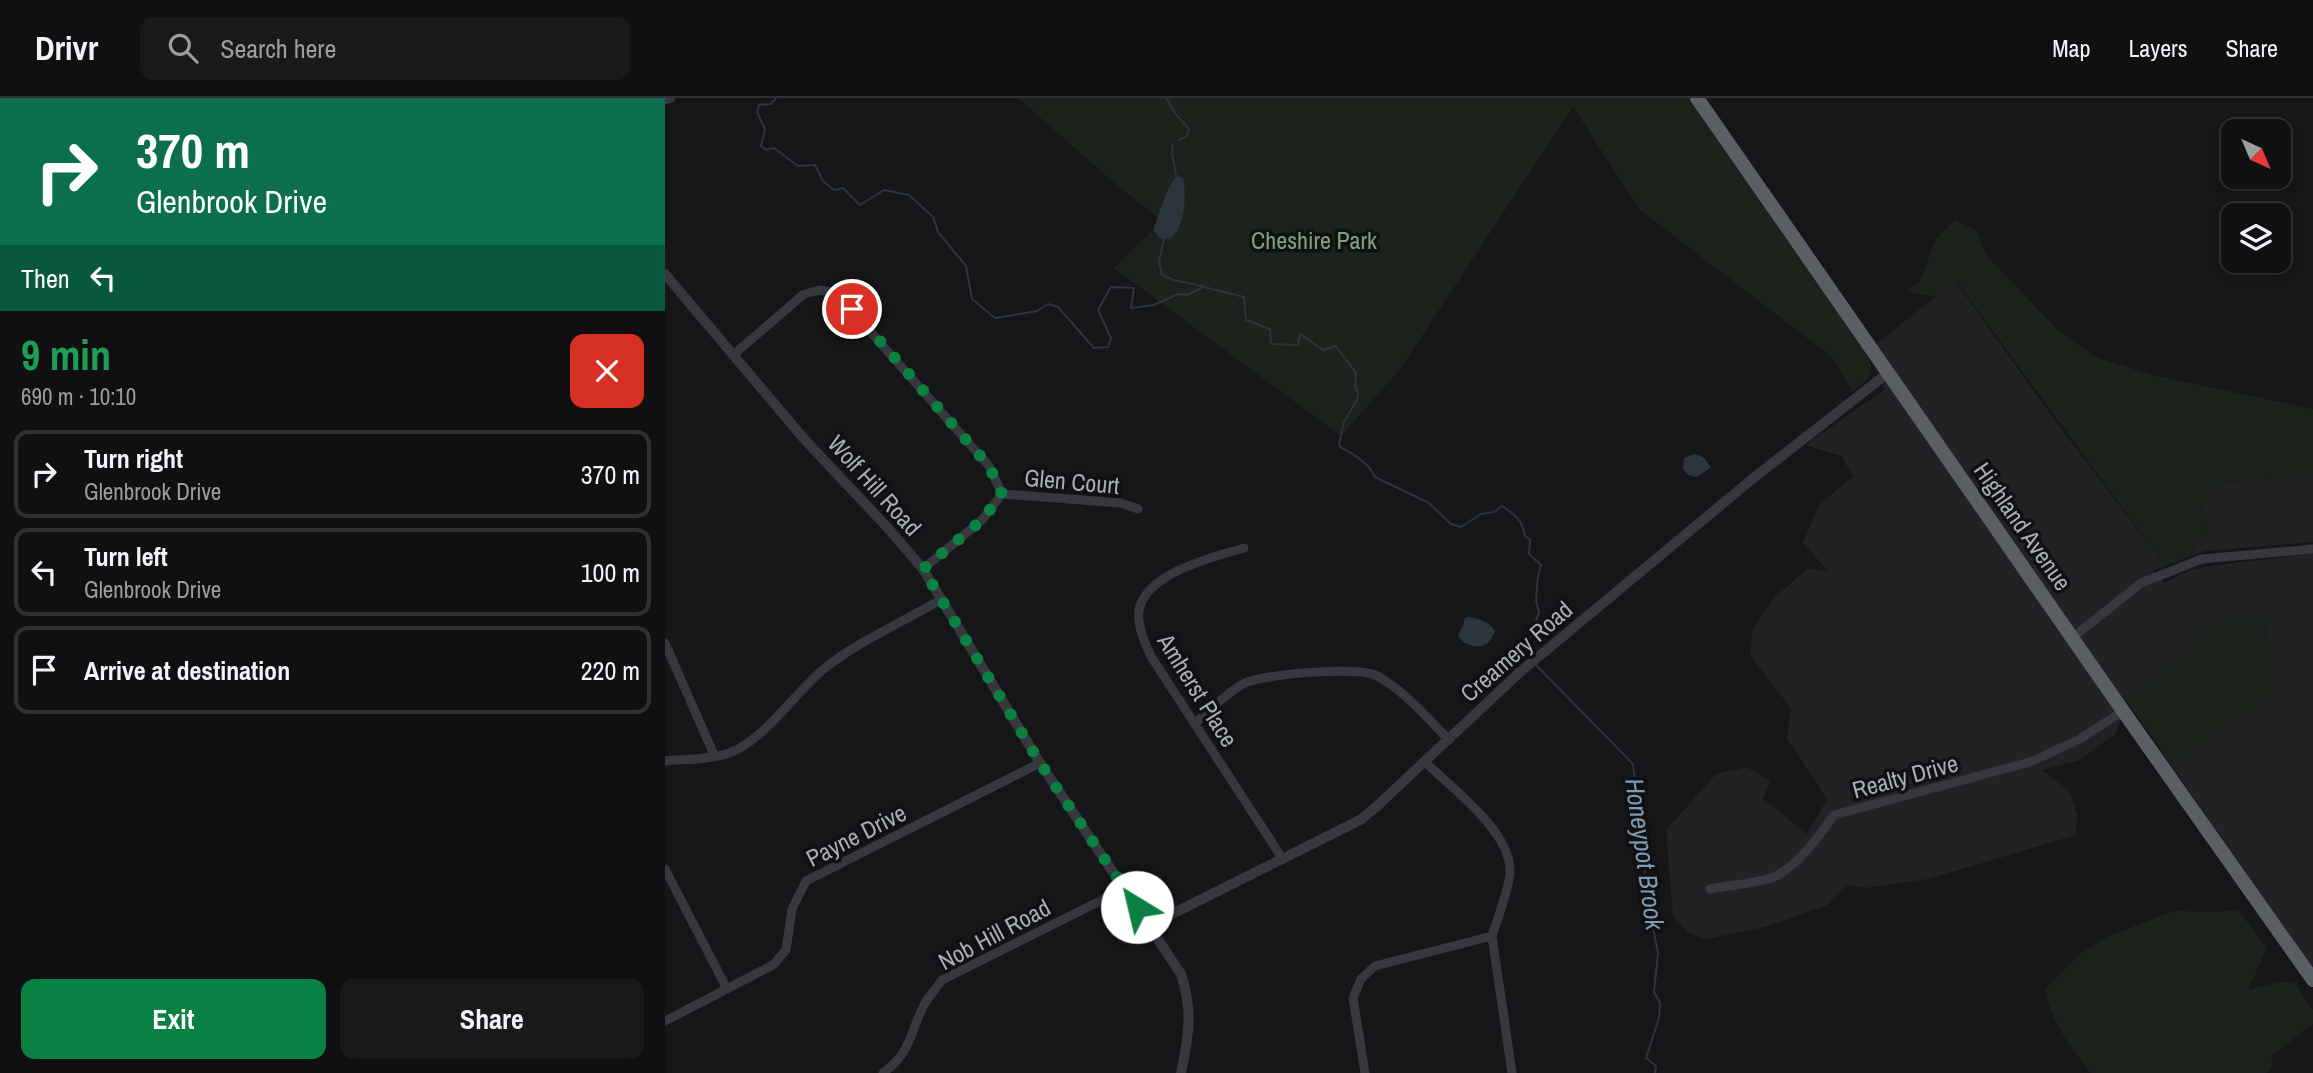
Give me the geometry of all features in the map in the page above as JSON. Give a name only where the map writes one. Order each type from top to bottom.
[{"type":"highway","name":"Highland Avenue","points":[[1697,98],[2313,980]]},
{"type":"street","name":"Wolf Hill Road","points":[[665,274],[805,440],[923,569],[1040,763],[1181,974],[1189,997],[1190,1029],[1181,1073]]},
{"type":"street","points":[[733,355],[804,294],[820,290],[836,293],[989,466],[1002,494],[982,520],[923,569]]},
{"type":"street","name":"Creamery Road","points":[[1150,925],[1360,820],[1526,667],[1751,480],[1888,373]]},
{"type":"street","name":"Glen Court","points":[[1002,494],[1121,503],[1138,509]]},
{"type":"street","name":"Amherst Place","points":[[1244,548],[1180,568],[1144,596],[1139,612],[1142,638],[1152,658],[1282,858]]},
{"type":"street","points":[[2072,638],[2141,583],[2202,559],[2313,549]]},
{"type":"street","points":[[665,761],[715,757],[732,752],[749,742],[822,670],[852,648],[942,599]]},
{"type":"street","points":[[665,643],[715,757]]},
{"type":"street","points":[[1195,723],[1243,684],[1264,676],[1343,671],[1375,674],[1405,695],[1449,740]]},
{"type":"street","name":"Realty Drive","points":[[1710,889],[1772,878],[1814,844],[1833,816],[2030,762],[2080,739],[2123,711]]},
{"type":"street","points":[[1425,762],[1495,830],[1506,850],[1510,873],[1492,936],[1512,1073]]},
{"type":"street","name":"Payne Drive","points":[[665,1021],[773,965],[786,950],[792,909],[806,881],[1040,763]]},
{"type":"street","points":[[665,869],[727,989]]},
{"type":"street","name":"Nob Hill Road","points":[[883,1073],[894,1065],[907,1049],[923,1005],[942,980],[1124,889]]},
{"type":"street","points":[[1365,1073],[1353,998],[1361,979],[1375,966],[1492,936]]},
{"type":"shaded area","points":[[1176,176],[1183,178],[1184,185],[1182,219],[1170,239],[1160,238],[1153,230]]},
{"type":"shaded area","points":[[1955,281],[2057,423],[2165,566],[2153,570],[2164,583],[2188,571],[2216,565],[2313,554],[2313,969],[2126,700],[2116,733],[2080,760],[2042,770],[2070,792],[2077,815],[2076,835],[1928,879],[1866,888],[1848,885],[1827,905],[1765,927],[1706,939],[1690,934],[1673,916],[1666,830],[1716,774],[1747,767],[1770,781],[1763,799],[1807,834],[1827,799],[1787,738],[1791,708],[1750,655],[1753,629],[1774,598],[1808,568],[1829,572],[1803,543],[1819,505],[1853,476],[1841,456],[1805,445],[1884,390],[1875,345]]},
{"type":"shaded area","points":[[1694,454],[1703,457],[1711,467],[1697,477],[1688,475],[1683,469],[1684,458]]},
{"type":"shaded area","points":[[2313,476],[2313,542],[2205,551],[2191,556],[2198,537],[2209,535],[2203,503],[2220,483]]},
{"type":"shaded area","points":[[1465,618],[1483,621],[1495,631],[1485,645],[1467,644],[1460,639],[1458,635]]},
{"type":"green space","name":"Cheshire Park","points":[[1018,98],[1688,98],[1870,360],[1871,370],[1864,382],[1853,392],[1832,357],[1640,210],[1573,107],[1400,369],[1341,436],[1114,268],[1162,221]]},
{"type":"green space","points":[[1955,220],[1976,230],[1986,255],[2059,331],[2096,357],[2152,375],[2313,409],[2313,476],[2220,483],[2203,503],[2209,535],[2198,537],[2191,556],[2165,566],[1956,281],[1937,296],[1914,294],[1909,288],[1919,283],[1936,239]]},
{"type":"green space","points":[[2262,617],[2267,622],[2272,695],[2172,764],[2126,700],[2176,663],[2200,637],[2196,627],[2215,621]]},
{"type":"green space","points":[[2238,910],[2267,948],[2248,990],[2279,982],[2294,982],[2313,1010],[2313,1024],[2272,1055],[2271,1069],[2267,1073],[2091,1073],[2057,1023],[2045,989],[2080,954],[2109,936],[2174,911]]},
{"type":"waterway","name":"Honeypot Brook","points":[[776,98],[771,104],[759,105],[757,112],[765,129],[761,146],[766,150],[774,148],[798,166],[815,165],[823,181],[834,190],[843,188],[860,205],[884,190],[909,195],[933,217],[938,232],[966,266],[972,299],[995,318],[1037,311],[1048,304],[1058,307],[1094,348],[1108,347],[1111,338],[1098,310],[1111,287],[1134,288],[1131,308],[1154,305],[1178,294],[1187,295],[1204,287],[1244,297],[1246,320],[1270,329],[1271,344],[1298,345],[1300,334],[1323,350],[1336,346],[1356,373],[1355,386],[1358,393],[1357,400],[1344,422],[1340,447],[1365,463],[1375,477],[1429,503],[1451,524],[1461,527],[1481,514],[1494,512],[1502,506],[1520,521],[1525,536],[1530,540],[1529,554],[1541,565],[1536,600],[1539,613],[1530,634],[1530,658]]},
{"type":"waterway","points":[[1167,98],[1174,112],[1189,129],[1186,137],[1178,140]]},
{"type":"waterway","points":[[1173,145],[1176,175]]},
{"type":"waterway","points":[[1164,239],[1159,261],[1162,275],[1202,286]]},
{"type":"waterway","name":"Honeypot Brook","points":[[1536,665],[1633,764],[1649,907],[1658,953],[1654,992],[1660,1003],[1659,1018],[1646,1058],[1656,1066],[1655,1073]]},
{"type":"route","points":[[852,309],[989,466],[1002,494],[982,520],[923,569],[1040,763],[1137,907]]}]
